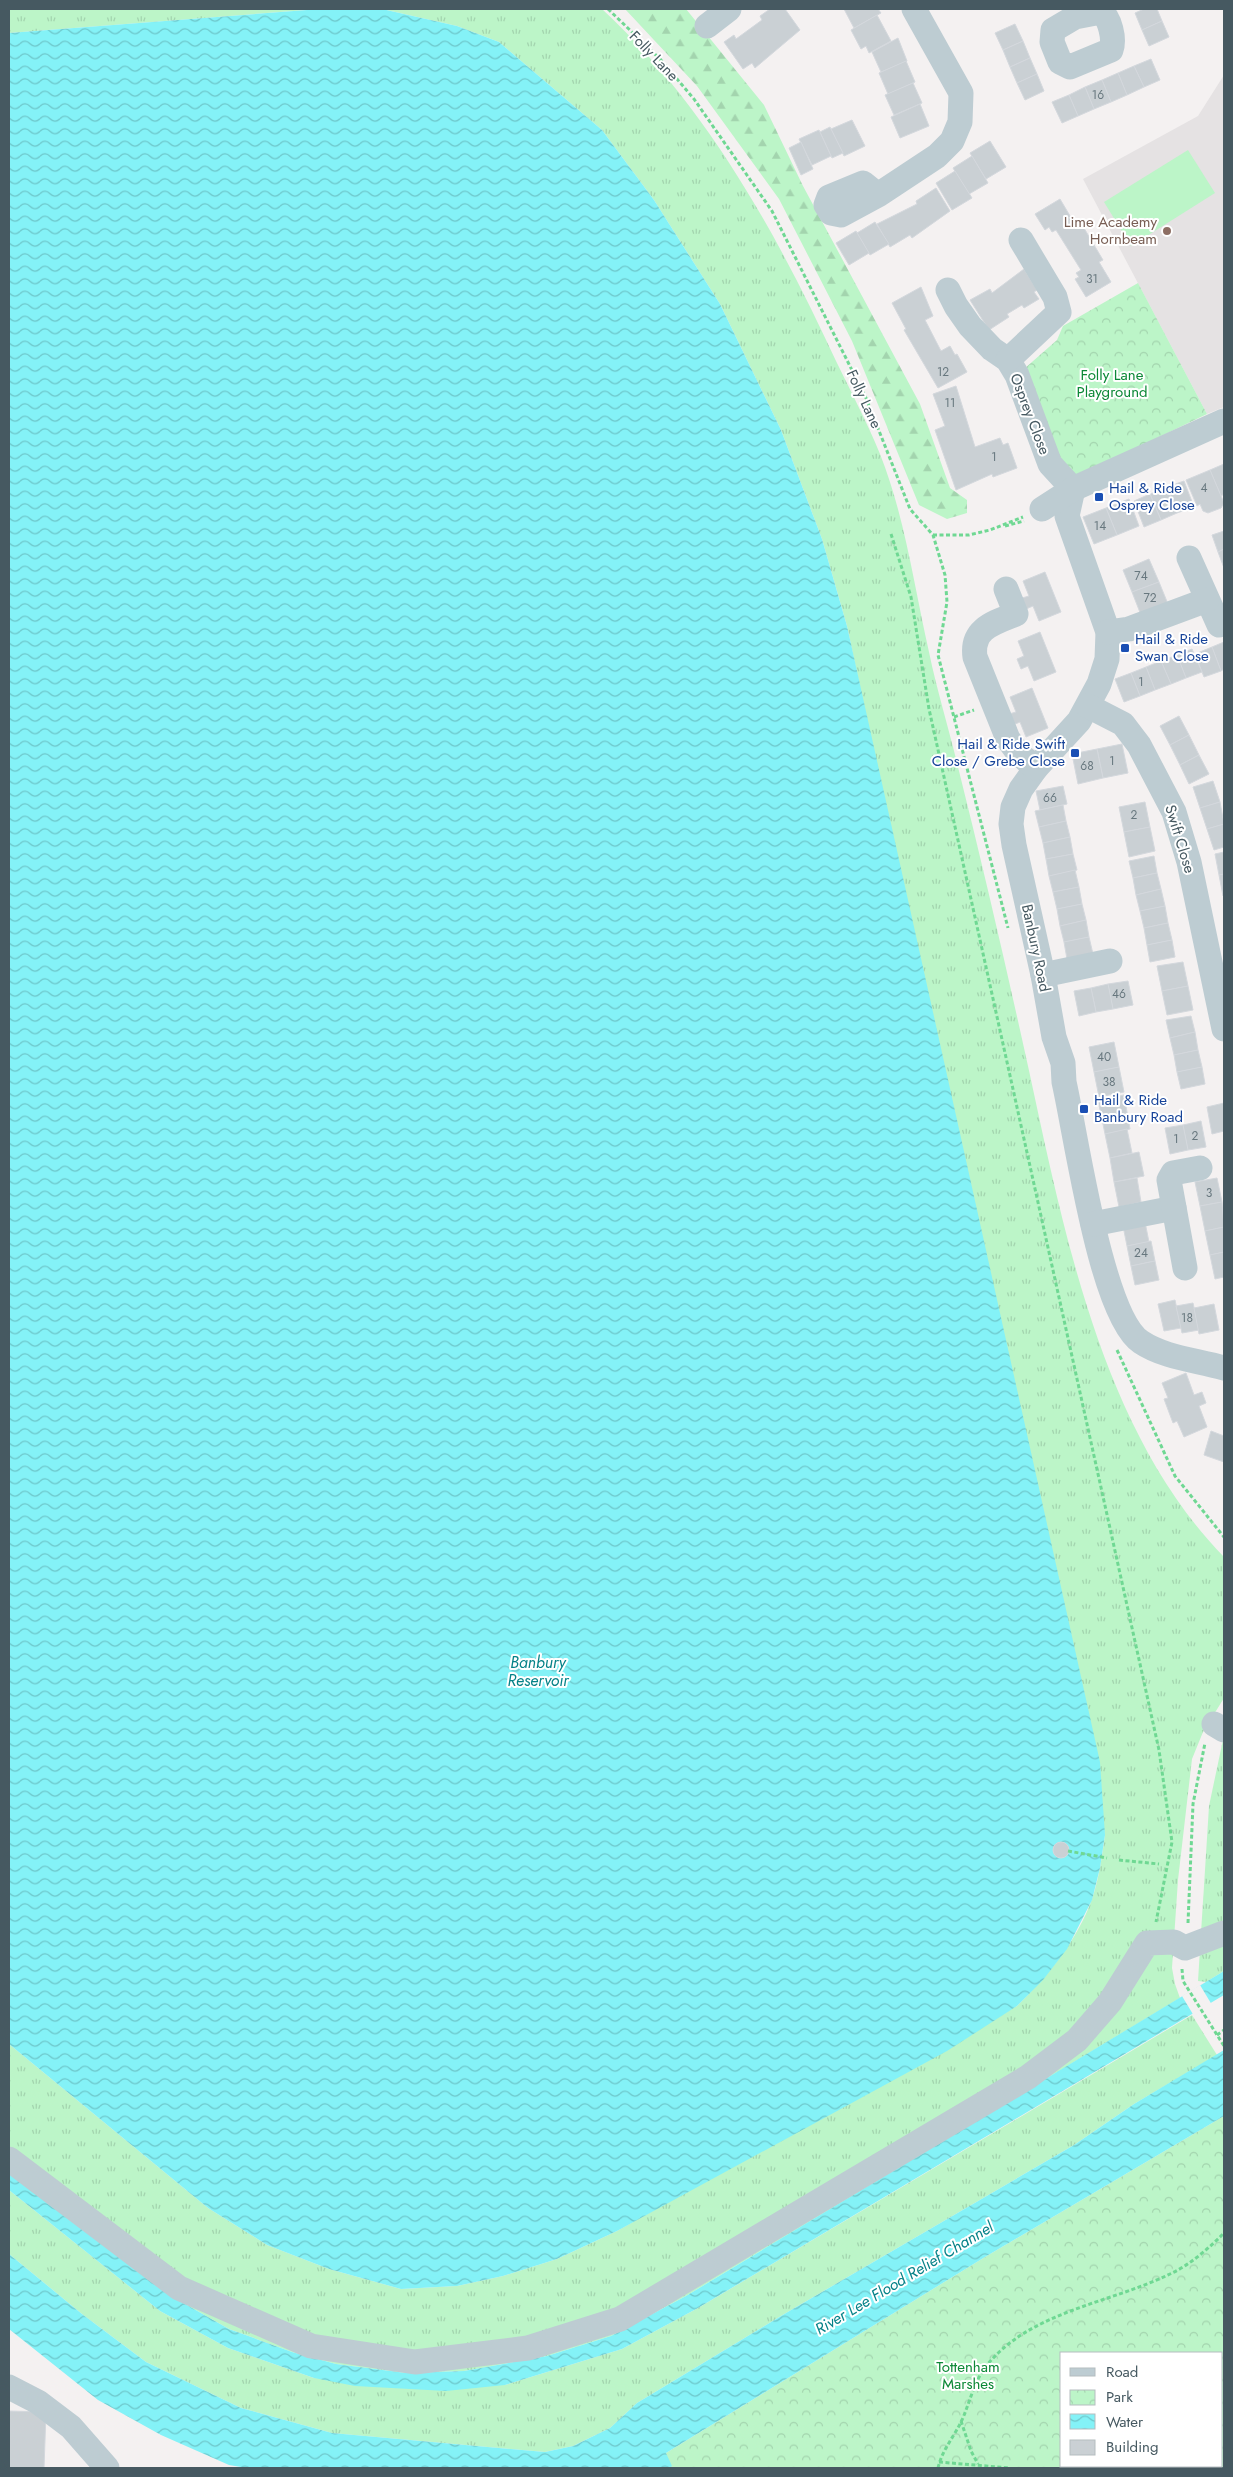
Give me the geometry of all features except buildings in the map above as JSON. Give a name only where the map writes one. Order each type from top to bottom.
[{"type":"street","points":[[707,26],[729,9]]},
{"type":"street","points":[[878,195],[937,156],[952,141],[960,122],[961,93],[914,9]]},
{"type":"street","name":"Osprey Close","points":[[1008,360],[1059,312],[1055,297],[1021,240]]},
{"type":"street","name":"Osprey Close","points":[[948,290],[970,326],[992,349],[1008,360],[1017,375],[1050,464],[1073,489]]},
{"type":"street","points":[[1042,509],[1073,489],[1224,421]]},
{"type":"street","name":"Banbury Road","points":[[1073,489],[1067,516],[1108,632],[1107,659],[1099,684],[1088,706],[1074,726],[1036,768],[1017,798],[1011,824],[1054,1037],[1063,1063],[1064,1082],[1093,1224],[1107,1282],[1116,1308],[1130,1331],[1140,1342],[1162,1352],[1224,1368]]},
{"type":"street","points":[[1189,558],[1219,624]]},
{"type":"street","points":[[1006,589],[1016,614],[999,621],[976,637],[974,646],[975,657],[1008,739],[1019,754],[1036,768]]},
{"type":"street","points":[[1108,632],[1129,629],[1207,600]]},
{"type":"street","name":"Swift Close","points":[[1088,706],[1123,724],[1139,745],[1174,812],[1189,862],[1221,1003],[1224,1029]]},
{"type":"street","points":[[1043,975],[1110,961]]},
{"type":"street","points":[[1185,1268],[1170,1175],[1200,1168]]},
{"type":"street","points":[[1093,1224],[1174,1208]]},
{"type":"street","points":[[9,2160],[179,2288],[311,2346],[415,2362],[528,2348],[620,2319],[1028,2077],[1077,2040],[1103,2010],[1147,1943],[1174,1942],[1185,1948],[1224,1933]]},
{"type":"street","points":[[9,2388],[38,2402],[71,2427],[106,2468]]},
{"type":"path","name":"Folly Lane","points":[[608,9],[660,60],[694,98],[772,211],[866,398],[910,509],[920,521],[933,535],[969,535],[990,530],[1042,509]]},
{"type":"path","points":[[891,534],[910,597],[929,709],[1159,1750],[1172,1842],[1157,1920],[1147,1943]]},
{"type":"path","points":[[954,717],[966,713]]},
{"type":"path","points":[[1121,1361],[1175,1476],[1224,1537]]},
{"type":"path","points":[[1219,1727],[1202,1750],[1193,1804],[1185,1948],[1181,1972],[1183,1981],[1224,2046]]},
{"type":"path","points":[[1068,1851],[1107,1858]]},
{"type":"path","points":[[1119,1860],[1159,1864]]},
{"type":"path","points":[[1218,2035],[1224,2030]]},
{"type":"path","points":[[938,2468],[943,2451],[961,2421],[986,2367],[1001,2351],[1019,2337],[1064,2315],[1171,2274],[1186,2265],[1224,2233]]},
{"type":"path","points":[[961,2421],[971,2451],[978,2464]]},
{"type":"path","points":[[940,2462],[1010,2468]]},
{"type":"shaded area","name":"Lime Academy Hornbeam","points":[[1224,75],[1224,407],[1207,414],[1083,179],[1198,116]]},
{"type":"green space","points":[[9,9],[320,9],[9,33]]},
{"type":"green space","points":[[382,9],[602,9],[639,46],[706,129],[736,173],[789,266],[870,430],[889,478],[896,502],[903,527],[932,667],[1003,954],[1057,1195],[1094,1327],[1118,1390],[1147,1451],[1182,1507],[1224,1557],[1224,1698],[1203,1732],[1192,1759],[1178,1880],[1172,1968],[1180,1998],[686,2296],[611,2336],[547,2356],[464,2371],[406,2373],[336,2364],[292,2352],[229,2329],[171,2296],[9,2165],[9,2044],[208,2208],[267,2245],[329,2269],[401,2289],[457,2286],[503,2276],[557,2259],[617,2231],[1017,2006],[1060,1957],[1086,1914],[1100,1867],[1105,1835],[847,626],[822,539],[781,430],[720,304],[654,200],[602,130],[499,42],[457,26]]},
{"type":"green space","points":[[625,9],[686,9],[764,105],[803,186],[920,404],[950,488],[967,500],[967,513],[947,519],[919,505],[852,341],[779,199],[697,86]]},
{"type":"green space","points":[[1188,150],[1215,193],[1131,246],[1104,202]]},
{"type":"green space","name":"Folly Lane Playground","points":[[1138,283],[1207,414],[1072,479],[1047,433],[1024,369],[1057,340],[1063,326]]},
{"type":"green space","points":[[1224,1735],[1224,1971],[1206,1982],[1198,1981],[1209,1806]]},
{"type":"green space","points":[[1192,2015],[1217,2055],[1134,2104],[1074,2145],[786,2313],[637,2403],[610,2428],[573,2446],[545,2452],[332,2433],[241,2408],[146,2362],[82,2314],[9,2254],[9,2190],[160,2311],[228,2348],[314,2378],[505,2385],[622,2349],[698,2308]]},
{"type":"green space","name":"Tottenham Marshes","points":[[1224,2116],[1224,2468],[669,2468],[666,2453],[985,2257]]},
{"type":"water","name":"Banbury Reservoir","points":[[320,9],[382,9],[457,26],[499,42],[602,130],[654,200],[720,304],[781,430],[822,539],[847,626],[1100,1762],[1105,1835],[1100,1868],[1092,1900],[1067,1949],[1043,1980],[1017,2006],[947,2051],[617,2231],[557,2259],[503,2276],[457,2286],[401,2289],[329,2269],[267,2245],[208,2208],[9,2044],[9,33]]},
{"type":"water","points":[[1224,1971],[1224,1995],[698,2308],[622,2349],[505,2385],[446,2391],[355,2386],[314,2378],[228,2348],[160,2311],[9,2190],[9,2165],[171,2296],[229,2329],[292,2352],[336,2364],[406,2373],[464,2371],[547,2356],[611,2336],[686,2296]]},
{"type":"water","name":"River Lee Flood Relief Channel","points":[[1224,2050],[1224,2116],[985,2257],[666,2453],[672,2466],[669,2468],[247,2468],[229,2465],[161,2435],[98,2400],[9,2329],[9,2254],[82,2314],[146,2362],[241,2408],[332,2433],[545,2452],[573,2446],[610,2428],[637,2403],[786,2313],[1074,2145],[1134,2104]]},
{"type":"pier","points":[[1200,1985],[1212,2005],[1194,2016],[1182,1996]]},
{"type":"place","name":"Lime Academy Hornbeam","points":[[1167,231]]},
{"type":"place","name":"Hail & Ride Osprey Close","points":[[1099,497]]},
{"type":"place","name":"Hail & Ride Swan Close","points":[[1125,648]]},
{"type":"place","name":"Hail & Ride Swift Close / Grebe Close","points":[[1075,753]]},
{"type":"place","name":"Hail & Ride Banbury Road","points":[[1084,1109]]}]
